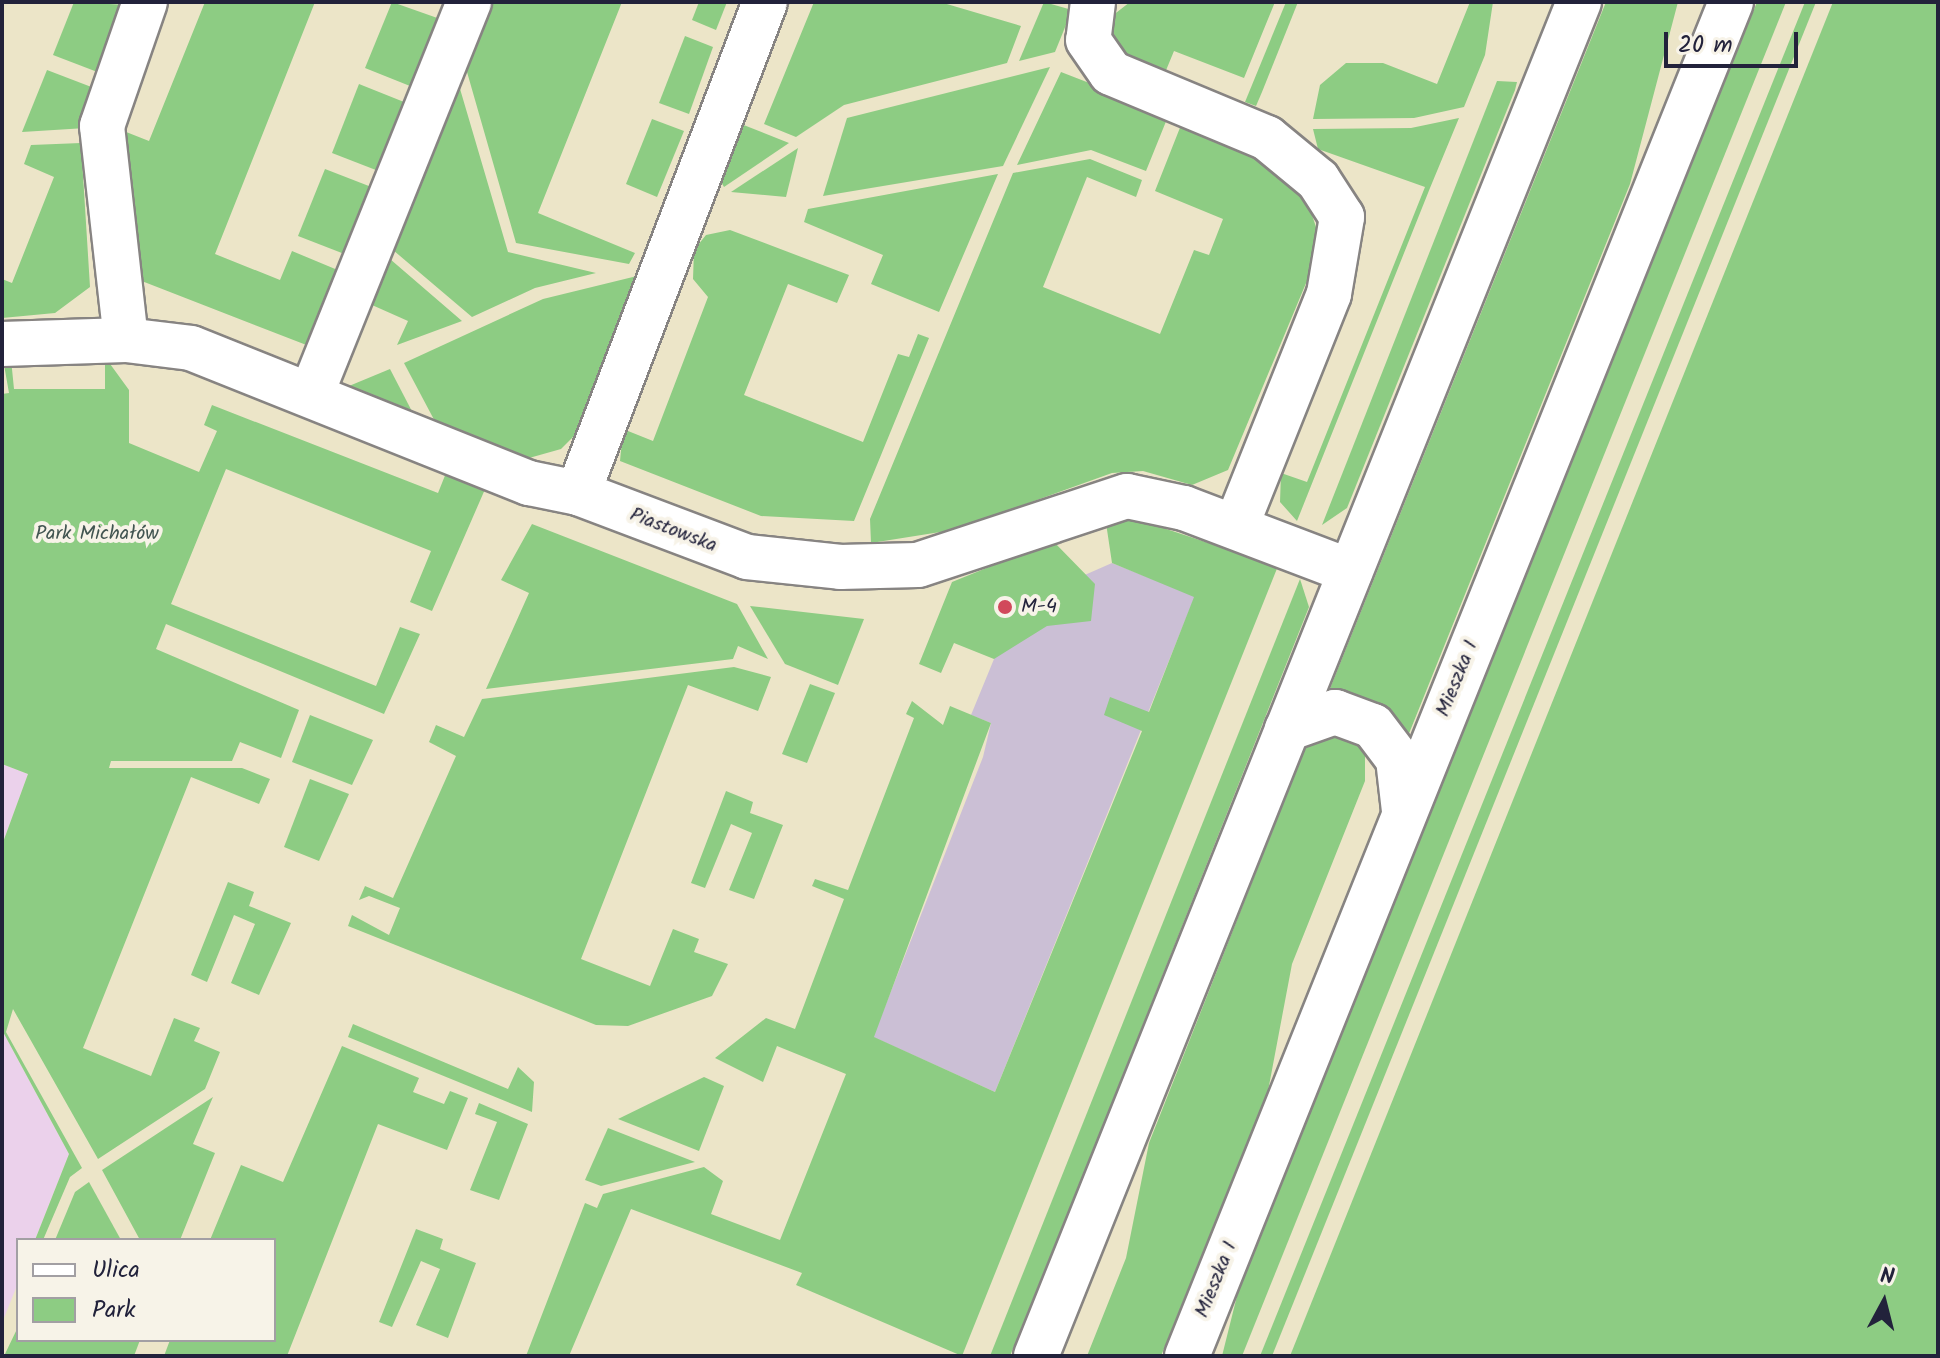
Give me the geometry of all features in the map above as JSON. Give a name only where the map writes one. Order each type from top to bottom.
[{"type":"street","points":[[126,340],[102,126],[145,2]]},
{"type":"street","points":[[311,395],[469,2]]},
{"type":"street","points":[[578,493],[765,2]]},
{"type":"street","points":[[1093,2],[1088,40],[1111,73],[1267,138],[1318,180],[1342,217],[1329,294],[1236,527]]},
{"type":"street","points":[[1036,1356],[1579,2]]},
{"type":"street","name":"Mieszka I","points":[[1187,1356],[1731,2]]},
{"type":"street","name":"Piastowska","points":[[2,344],[126,340],[191,348],[529,483],[578,493],[724,551],[840,567],[937,560],[1127,496],[1236,527],[1350,571]]},
{"type":"street","points":[[1287,729],[1335,712],[1373,726],[1398,759],[1404,813]]},
{"type":"shaded area","points":[[1112,563],[1195,596],[995,1092],[873,1037],[983,757],[991,723],[971,715],[1001,642],[1030,599]]},
{"type":"shaded area","points":[[2,764],[28,774],[2,845]]},
{"type":"shaded area","points":[[2,1030],[69,1154],[36,1238],[16,1238],[16,1288],[2,1323]]},
{"type":"green space","points":[[74,2],[127,5],[100,73],[53,55]]},
{"type":"green space","points":[[205,2],[315,2],[215,254],[280,280],[292,251],[340,271],[309,346],[134,278],[116,128],[149,141]]},
{"type":"green space","points":[[392,2],[443,20],[415,88],[365,68]]},
{"type":"green space","points":[[489,2],[622,2],[538,213],[635,253],[629,264],[516,243],[465,65]]},
{"type":"green space","points":[[699,2],[727,2],[716,30],[692,20]]},
{"type":"green space","points":[[814,2],[940,2],[1021,26],[1007,63],[844,105],[796,137],[764,124]]},
{"type":"green space","points":[[1044,2],[1072,10],[1055,52],[1019,61]]},
{"type":"green space","points":[[1130,2],[1275,2],[1244,78],[1174,51],[1162,80],[1129,67],[1103,23]]},
{"type":"green space","points":[[1286,2],[1298,2],[1256,106],[1245,102]]},
{"type":"green space","points":[[1470,2],[1493,2],[1485,55],[1464,107],[1414,118],[1313,119],[1320,85],[1346,63],[1383,63],[1437,84]]},
{"type":"green space","points":[[1606,2],[1678,2],[1630,184],[1408,736],[1386,713],[1327,696]]},
{"type":"green space","points":[[1757,2],[1786,2],[1242,1356],[1222,1356],[1238,1292]]},
{"type":"green space","points":[[1805,2],[1816,2],[1272,1356],[1260,1356]]},
{"type":"green space","points":[[1833,2],[1938,2],[1938,1356],[1290,1356]]},
{"type":"green space","points":[[685,36],[713,47],[689,114],[659,103]]},
{"type":"green space","points":[[1050,67],[1003,166],[823,196],[847,118]]},
{"type":"green space","points":[[47,70],[94,88],[86,128],[22,132]]},
{"type":"green space","points":[[1061,72],[1169,114],[1146,171],[1091,150],[1017,165]]},
{"type":"green space","points":[[1497,81],[1517,82],[1515,90],[1347,508],[1322,525]]},
{"type":"green space","points":[[458,82],[508,252],[596,273],[535,288],[472,317],[393,250]]},
{"type":"green space","points":[[359,84],[409,104],[381,172],[332,153]]},
{"type":"green space","points":[[1459,118],[1297,521],[1280,502],[1281,473],[1307,482],[1425,187],[1318,149],[1313,129],[1411,128]]},
{"type":"green space","points":[[652,119],[684,131],[657,197],[626,184]]},
{"type":"green space","points":[[731,120],[789,143],[724,187],[719,178]]},
{"type":"green space","points":[[1183,120],[1248,146],[1305,194],[1317,230],[1314,264],[1228,470],[1192,485],[1143,471],[1112,473],[953,530],[871,543],[870,519],[1013,173],[1090,159],[1142,180],[1136,197],[1087,177],[1043,287],[1160,334],[1194,250],[1209,255],[1223,219],[1155,191]]},
{"type":"green space","points":[[81,143],[90,287],[55,313],[2,318],[2,279],[12,283],[54,177],[24,164],[31,145]]},
{"type":"green space","points":[[798,148],[786,197],[731,192]]},
{"type":"green space","points":[[325,169],[374,188],[347,255],[298,236]]},
{"type":"green space","points":[[998,174],[939,312],[871,284],[883,255],[804,222],[808,209]]},
{"type":"green space","points":[[730,230],[849,275],[837,303],[788,284],[744,395],[863,442],[898,354],[909,357],[918,334],[929,338],[854,521],[761,516],[620,461],[623,429],[653,441],[708,297],[693,279],[694,250],[706,235]]},
{"type":"green space","points":[[390,259],[462,321],[397,345],[408,321],[372,305]]},
{"type":"green space","points":[[637,276],[576,434],[561,449],[522,460],[439,429],[404,363],[543,299]]},
{"type":"green space","name":"Park Michałów","points":[[105,357],[129,390],[129,443],[199,472],[217,431],[204,425],[212,405],[438,493],[448,468],[486,487],[432,611],[410,602],[431,551],[226,469],[171,604],[376,686],[400,627],[420,634],[384,714],[166,624],[156,649],[299,710],[281,758],[240,742],[232,761],[111,761],[109,768],[242,768],[270,779],[259,804],[191,777],[83,1048],[151,1076],[174,1018],[200,1028],[194,1041],[220,1052],[205,1089],[98,1159],[13,1009],[6,1032],[82,1168],[70,1177],[44,1238],[36,1238],[69,1154],[2,1030],[2,845],[28,774],[2,764],[2,394],[9,393],[3,359],[11,359],[14,389],[105,389]]},
{"type":"green space","points":[[390,369],[417,421],[349,386]]},
{"type":"green space","points":[[1130,517],[1278,566],[962,1356],[796,1285],[802,1273],[631,1209],[569,1356],[526,1356],[585,1203],[597,1208],[603,1194],[704,1167],[723,1181],[711,1214],[780,1240],[846,1074],[777,1046],[763,1082],[715,1058],[766,1018],[795,1029],[844,899],[812,886],[815,879],[848,890],[914,718],[906,714],[912,701],[943,725],[950,706],[991,723],[874,1037],[995,1092],[1142,731],[1104,715],[1110,697],[1149,712],[1194,597],[1112,563],[1106,523]]},
{"type":"green space","points":[[532,524],[737,604],[768,659],[738,646],[733,659],[486,689],[529,593],[501,580]]},
{"type":"green space","points":[[1053,541],[1095,584],[1091,621],[1047,626],[994,659],[954,643],[941,673],[919,664],[952,582]]},
{"type":"green space","points":[[1300,579],[1309,607],[1101,1130],[1010,1356],[990,1356]]},
{"type":"green space","points":[[750,606],[864,619],[838,685],[785,664]]},
{"type":"green space","points":[[734,667],[771,677],[758,711],[688,685],[581,959],[650,986],[673,929],[699,939],[694,952],[728,964],[712,996],[628,1026],[596,1025],[348,926],[352,915],[389,935],[400,908],[369,896],[359,900],[365,886],[393,898],[456,756],[429,742],[436,725],[464,737],[482,699]]},
{"type":"green space","points":[[810,684],[835,693],[807,763],[782,754]]},
{"type":"green space","points":[[310,715],[373,740],[352,785],[292,762]]},
{"type":"green space","points":[[1344,733],[1365,749],[1365,781],[1292,964],[1268,1091],[1161,1356],[1087,1356],[1126,1258],[1149,1143],[1305,748]]},
{"type":"green space","points":[[310,779],[349,794],[319,861],[284,847]]},
{"type":"green space","points":[[726,791],[753,802],[750,813],[783,825],[754,899],[729,890],[752,833],[731,824],[705,888],[691,883]]},
{"type":"green space","points":[[228,882],[254,892],[249,906],[291,923],[259,995],[231,983],[255,924],[234,915],[207,982],[191,975]]},
{"type":"green space","points":[[353,1024],[508,1089],[518,1067],[534,1082],[532,1112],[348,1037]]},
{"type":"green space","points":[[342,1046],[419,1078],[413,1092],[444,1104],[450,1091],[468,1098],[447,1150],[378,1124],[287,1356],[164,1356],[169,1342],[276,1342],[276,1238],[211,1238],[241,1165],[283,1182]]},
{"type":"green space","points":[[704,1077],[724,1086],[699,1151],[618,1119]]},
{"type":"green space","points":[[213,1097],[193,1144],[215,1153],[181,1238],[139,1238],[102,1170]]},
{"type":"green space","points":[[479,1103],[528,1124],[499,1200],[470,1190],[497,1122],[475,1114]]},
{"type":"green space","points":[[608,1128],[695,1162],[601,1186],[585,1180]]},
{"type":"green space","points":[[89,1182],[120,1238],[56,1238],[75,1192]]},
{"type":"green space","points":[[416,1229],[443,1239],[440,1249],[476,1263],[448,1338],[416,1325],[440,1269],[421,1261],[392,1327],[379,1322]]},
{"type":"green space","points":[[16,1331],[16,1342],[139,1342],[134,1356],[4,1356]]},
{"type":"place","name":"M-4","points":[[1005,607]]}]
